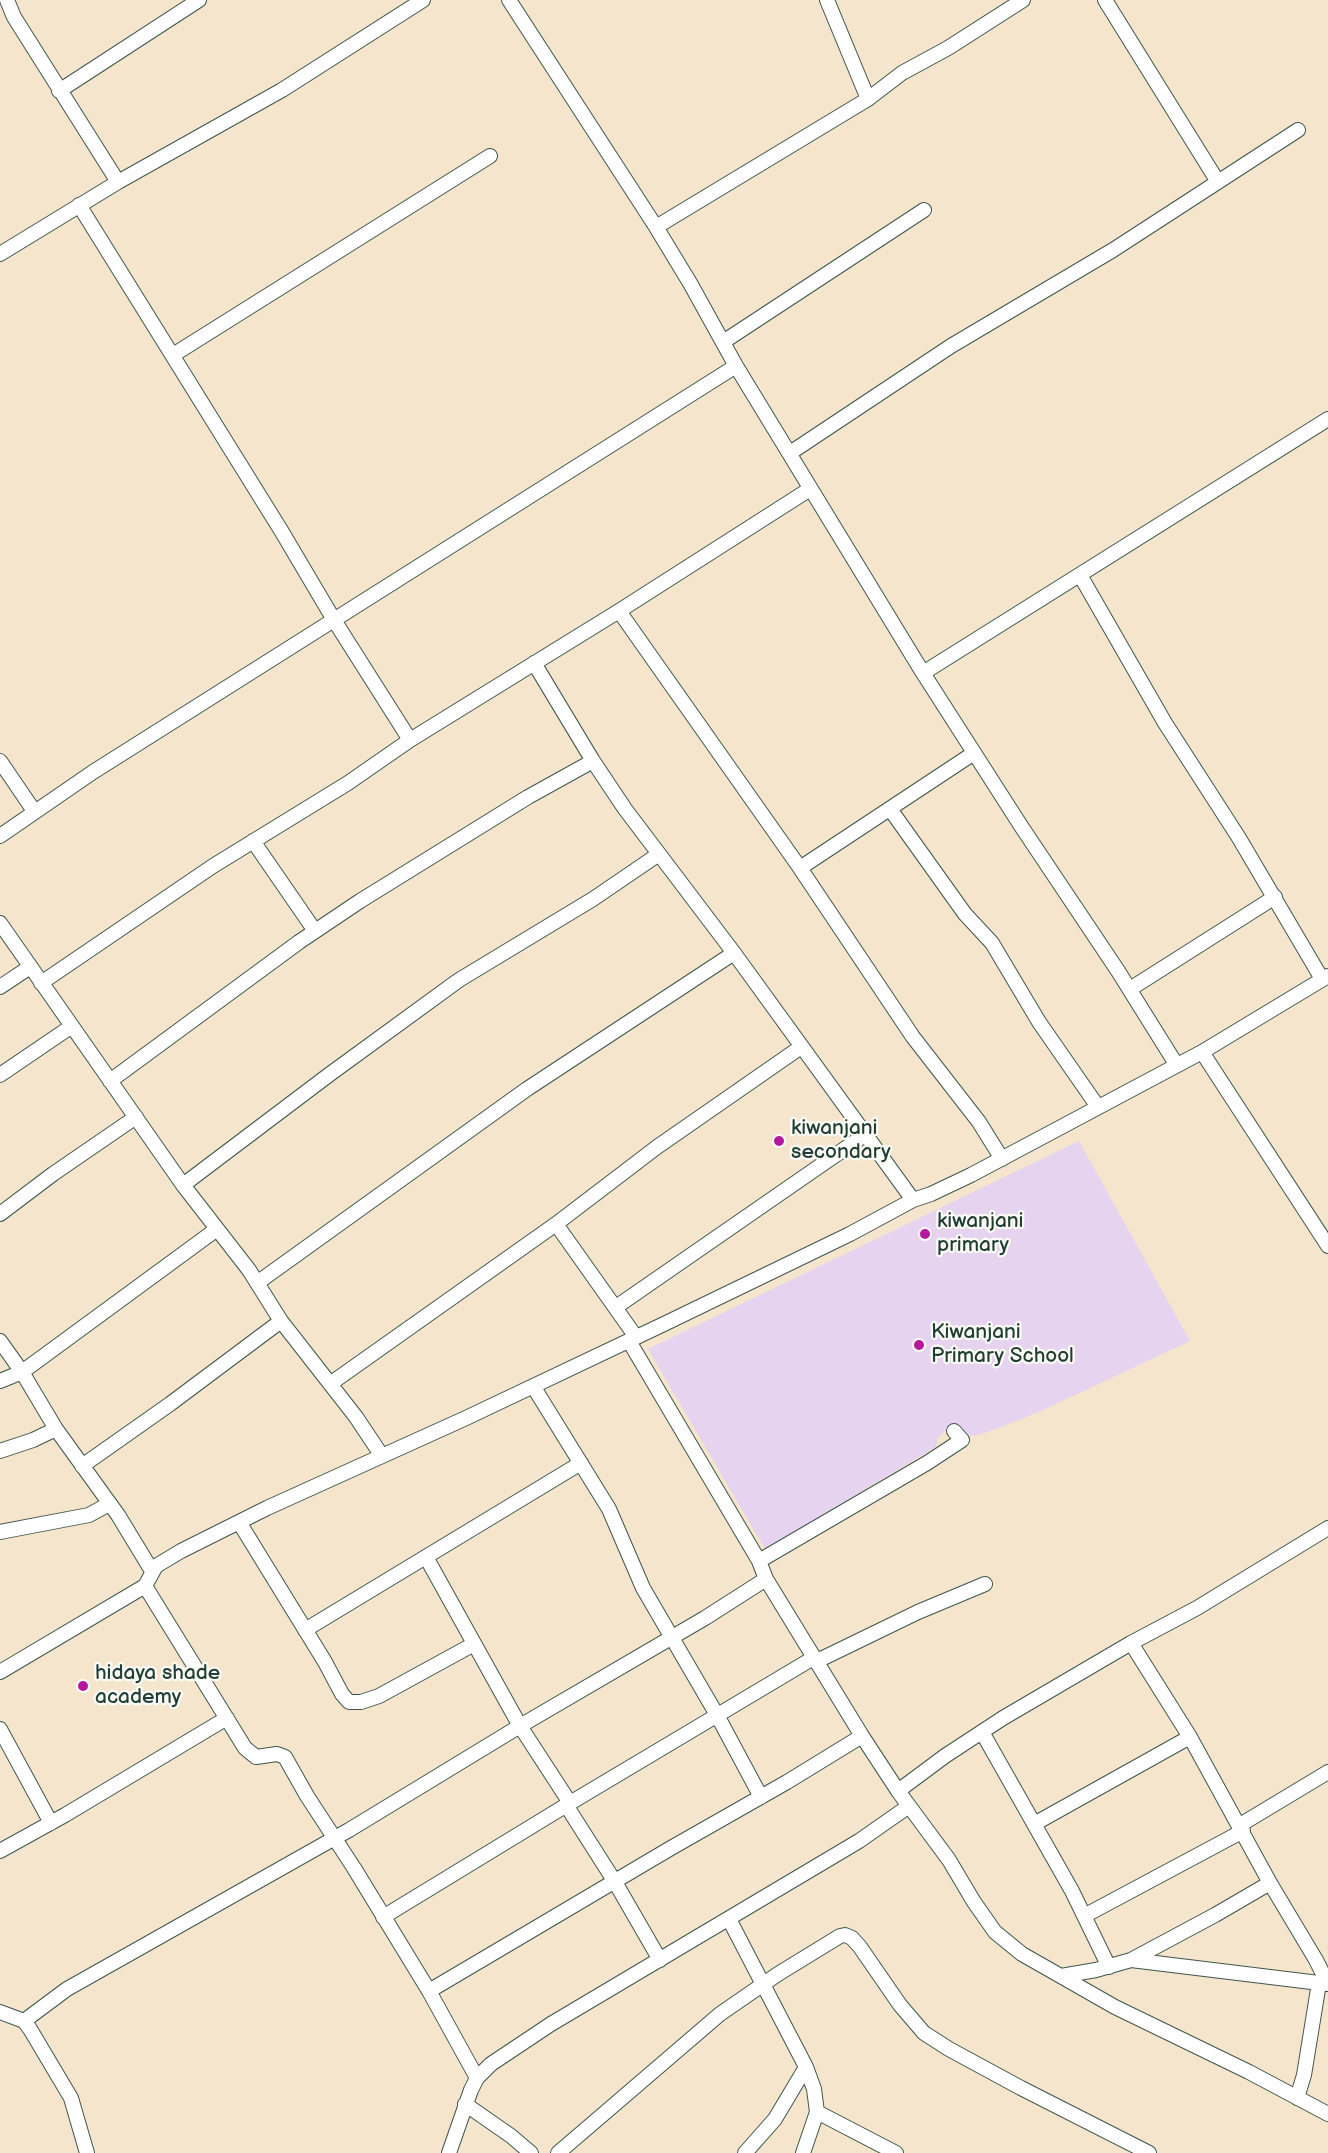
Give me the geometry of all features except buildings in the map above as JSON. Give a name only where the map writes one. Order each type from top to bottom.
[{"type":"street","points":[[8,0],[14,17],[118,182]]},
{"type":"street","points":[[59,91],[199,0]]},
{"type":"street","points":[[0,254],[118,182],[282,90],[423,0]]},
{"type":"street","points":[[509,0],[656,227],[736,366],[923,673],[1130,989],[1176,1064]]},
{"type":"street","points":[[827,0],[868,99]]},
{"type":"street","points":[[656,227],[868,99],[902,73],[948,48],[1023,0]]},
{"type":"street","points":[[1105,0],[1218,182]]},
{"type":"street","points":[[0,23],[14,17]]},
{"type":"street","points":[[790,453],[951,346],[1113,250],[1298,130]]},
{"type":"street","points":[[173,355],[490,156]]},
{"type":"street","points":[[80,205],[410,740]]},
{"type":"street","points":[[723,342],[924,210]]},
{"type":"street","points":[[0,836],[93,772],[736,366]]},
{"type":"street","points":[[923,673],[1328,419]]},
{"type":"street","points":[[41,983],[254,841],[348,783],[410,740],[619,611],[810,489]]},
{"type":"street","points":[[0,1672],[145,1586],[152,1571],[168,1558],[239,1522],[632,1339],[850,1234],[913,1200],[931,1194],[1002,1159],[1202,1052],[1325,977],[1165,723],[1080,575]]},
{"type":"street","points":[[619,611],[800,868],[913,1037],[979,1122],[1002,1159]]},
{"type":"street","points":[[534,663],[625,809],[734,953],[913,1200]]},
{"type":"street","points":[[800,868],[974,753]]},
{"type":"street","points":[[0,761],[34,811]]},
{"type":"street","points":[[110,1081],[360,900],[528,797],[593,761]]},
{"type":"street","points":[[890,809],[965,914],[992,943],[1039,1022],[1098,1107]]},
{"type":"street","points":[[254,841],[315,931]]},
{"type":"street","points":[[183,1185],[459,980],[593,899],[659,854]]},
{"type":"street","points":[[1130,989],[1275,897]]},
{"type":"street","points":[[0,923],[183,1185],[257,1283],[281,1321],[356,1417],[382,1456]]},
{"type":"street","points":[[257,1283],[546,1076],[734,953]]},
{"type":"street","points":[[0,987],[30,967]]},
{"type":"street","points":[[0,1075],[72,1026]]},
{"type":"street","points":[[330,1384],[556,1224],[657,1147],[801,1047]]},
{"type":"street","points":[[1202,1052],[1328,1246]]},
{"type":"street","points":[[0,1214],[136,1117]]},
{"type":"street","points":[[616,1307],[866,1134]]},
{"type":"street","points":[[556,1224],[616,1307],[759,1561],[766,1579],[862,1736],[898,1791],[944,1853],[979,1911],[995,1932],[1011,1947],[1060,1976],[1141,2020],[1328,2114]]},
{"type":"street","points":[[0,1381],[22,1372],[217,1228]]},
{"type":"street","points":[[82,1466],[281,1321]]},
{"type":"street","points":[[0,1341],[152,1571]]},
{"type":"street","points":[[533,1386],[609,1509],[643,1588],[717,1715],[761,1797]]},
{"type":"street","points":[[0,1451],[24,1444],[56,1429]]},
{"type":"street","points":[[759,1561],[919,1468],[962,1440],[954,1431]]},
{"type":"street","points":[[305,1630],[580,1463]]},
{"type":"street","points":[[0,1532],[89,1515],[109,1504]]},
{"type":"street","points":[[239,1522],[342,1694],[352,1702],[361,1702],[387,1692],[474,1644]]},
{"type":"street","points":[[898,1791],[982,1732],[1131,1643],[1197,1608],[1327,1531]]},
{"type":"street","points":[[426,1557],[520,1726],[660,1960]]},
{"type":"street","points":[[24,2020],[67,1989],[169,1933],[259,1879],[335,1839],[520,1726],[672,1638],[766,1579]]},
{"type":"street","points":[[383,1917],[717,1715],[816,1659],[985,1584]]},
{"type":"street","points":[[145,1586],[245,1748],[252,1755],[261,1757],[280,1754],[285,1757],[429,1991],[477,2078]]},
{"type":"street","points":[[1131,1643],[1190,1737],[1270,1883],[1316,1960],[1325,1984],[1297,2098]]},
{"type":"street","points":[[0,1851],[227,1718]]},
{"type":"street","points":[[0,1729],[51,1823]]},
{"type":"street","points":[[982,1732],[1072,1891],[1109,1967]]},
{"type":"street","points":[[429,1991],[862,1736]]},
{"type":"street","points":[[1034,1824],[1190,1737]]},
{"type":"street","points":[[1084,1916],[1241,1828],[1328,1772]]},
{"type":"street","points":[[449,2153],[465,2104],[477,2078],[491,2064],[528,2038],[851,1846],[909,1806]]},
{"type":"street","points":[[1060,1976],[1109,1967],[1131,1959],[1215,1916],[1270,1883]]},
{"type":"street","points":[[729,1918],[806,2067],[814,2089],[817,2112],[803,2153]]},
{"type":"street","points":[[558,2153],[720,2014],[762,1984],[840,1936],[847,1935],[860,1947],[900,2006],[924,2033],[1021,2088],[1149,2153]]},
{"type":"street","points":[[1131,1959],[1325,1984]]},
{"type":"street","points":[[0,2012],[24,2020],[65,2086],[80,2124],[87,2153]]},
{"type":"street","points":[[745,2153],[776,2119],[806,2067]]},
{"type":"street","points":[[465,2104],[531,2153]]},
{"type":"street","points":[[817,2112],[896,2153]]},
{"type":"shaded area","name":"Kiwanjani Primary School","points":[[1079,1141],[1190,1341],[1041,1411],[996,1429],[975,1436],[945,1431],[938,1437],[936,1447],[765,1549],[648,1349]]},
{"type":"place","name":"kiwanjani secondary","points":[[779,1141]]},
{"type":"place","name":"kiwanjani primary","points":[[925,1234]]},
{"type":"place","name":"Kiwanjani Primary School","points":[[919,1345]]},
{"type":"place","name":"hidaya shade academy","points":[[83,1686]]}]
